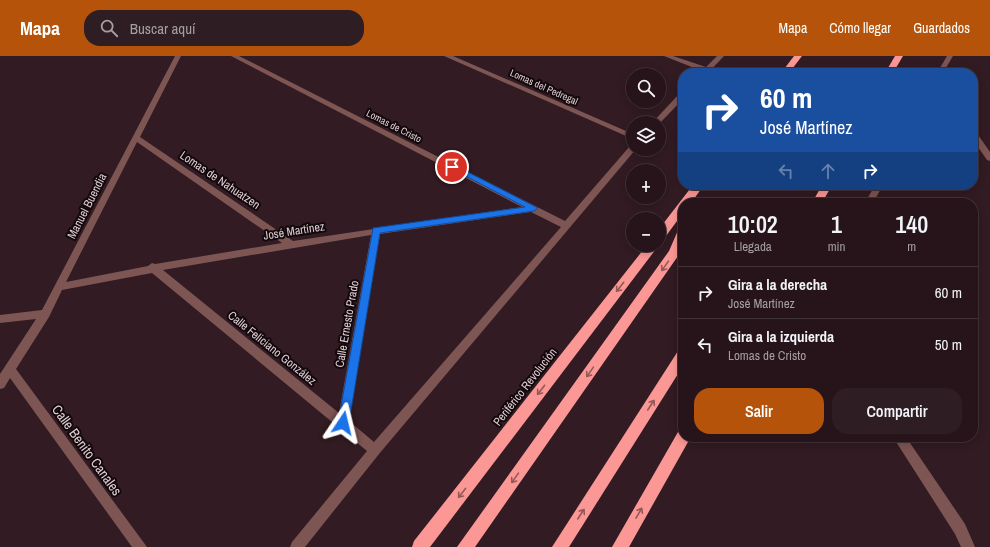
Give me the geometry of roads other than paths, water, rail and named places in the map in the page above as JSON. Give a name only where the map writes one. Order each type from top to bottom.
[{"type":"highway","points":[[789,68],[798,56]]},
{"type":"highway","points":[[892,68],[899,56]]},
{"type":"highway","points":[[689,198],[696,190]]},
{"type":"highway","points":[[666,228],[678,212]]},
{"type":"highway","points":[[465,547],[674,253],[678,243]]},
{"type":"highway","name":"Periférico Revolución","points":[[420,547],[648,252]]},
{"type":"highway","points":[[560,547],[678,363]]},
{"type":"highway","points":[[620,547],[680,442]]},
{"type":"street","name":"Manuel Buendia","points":[[0,384],[45,314],[135,136],[178,56]]},
{"type":"street","name":"Lomas de Cristo","points":[[234,56],[565,225]]},
{"type":"street","name":"Lomas del Pedregal","points":[[447,56],[626,134]]},
{"type":"street","points":[[667,56],[696,68]]},
{"type":"street","points":[[709,68],[721,56]]},
{"type":"street","points":[[943,68],[950,56]]},
{"type":"street","points":[[663,116],[678,100]]},
{"type":"street","name":"Lomas de Nahuatzen","points":[[135,136],[291,244]]},
{"type":"street","points":[[978,141],[990,158]]},
{"type":"street","points":[[297,547],[375,450],[565,225],[626,156]]},
{"type":"street","name":"José Martínez","points":[[60,286],[152,268],[291,244],[534,208]]},
{"type":"street","name":"Calle Ernesto Prado","points":[[343,423],[376,231]]},
{"type":"street","name":"Calle Feliciano González","points":[[152,268],[375,450]]},
{"type":"street","points":[[0,319],[45,314]]},
{"type":"street","name":"Calle Benito Canales","points":[[10,370],[140,547]]},
{"type":"street","points":[[902,442],[960,529],[968,547]]}]
